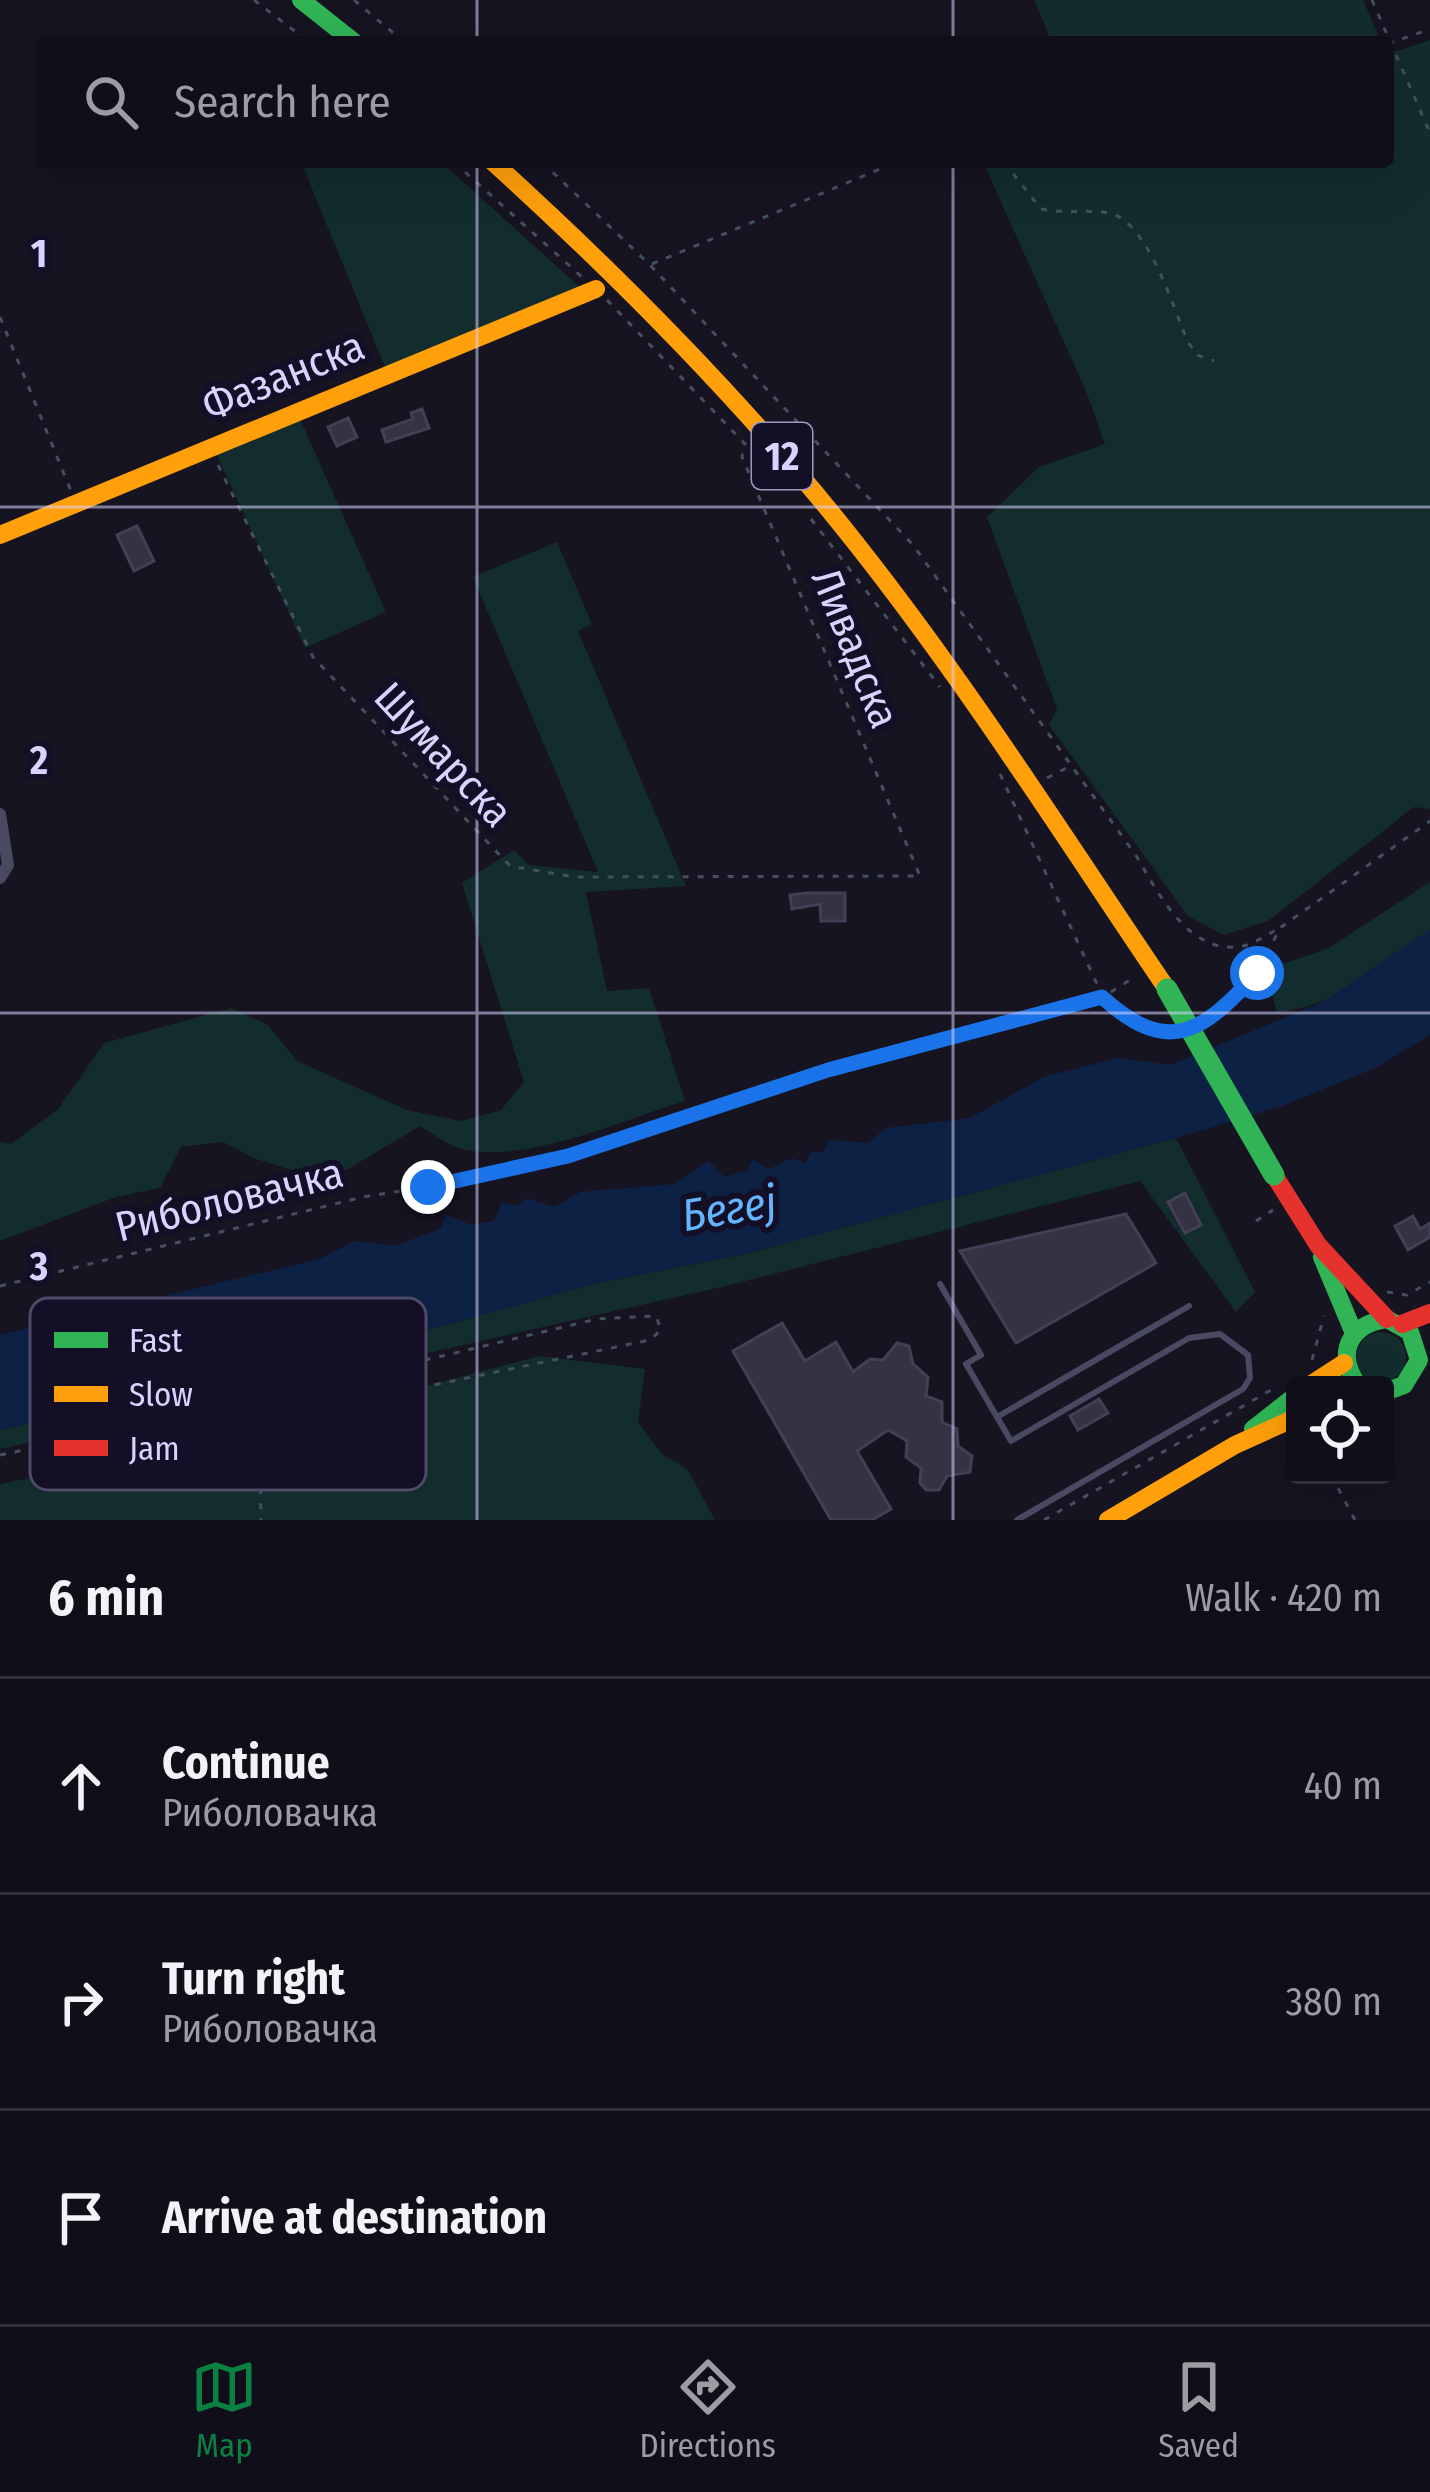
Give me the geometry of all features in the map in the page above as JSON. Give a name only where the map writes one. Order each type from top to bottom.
[{"type":"main road","points":[[301,0],[346,36]]},
{"type":"main road","name":"12","points":[[499,168],[663,324],[836,518],[1031,785],[1167,989],[1318,1245],[1353,1331]]},
{"type":"main road","name":"Фазанска","points":[[0,535],[596,289]]},
{"type":"main road","name":"12","points":[[1318,1245],[1416,1340],[1424,1355],[1404,1385],[1394,1389]]},
{"type":"main road","points":[[1352,1376],[1344,1363],[1353,1331],[1362,1323],[1430,1313]]},
{"type":"main road","points":[[1310,1376],[1344,1363]]},
{"type":"main road","points":[[1235,1445],[1286,1392]]},
{"type":"main road","points":[[1108,1520],[1235,1445],[1286,1422]]},
{"type":"street","points":[[0,814],[8,865],[0,878]]},
{"type":"lane","points":[[940,1284],[981,1354],[966,1364],[1011,1442],[1200,1334],[1229,1337],[1244,1347],[1250,1362],[1250,1378],[1243,1389],[1017,1520]]},
{"type":"lane","points":[[997,1417],[1189,1306]]},
{"type":"path","points":[[254,0],[301,36]]},
{"type":"path","points":[[354,0],[397,36]]},
{"type":"path","points":[[1372,0],[1388,36]]},
{"type":"path","points":[[1394,42],[1430,29]]},
{"type":"path","points":[[1394,50],[1430,133]]},
{"type":"path","points":[[461,168],[596,289],[777,477]]},
{"type":"path","points":[[548,168],[650,265],[913,545],[1072,765],[1169,912],[1207,942],[1241,947],[1280,928],[1430,821]]},
{"type":"path","points":[[650,265],[883,168]]},
{"type":"path","points":[[1009,168],[1040,209],[1110,213],[1127,221],[1142,238],[1188,342],[1197,355],[1214,361]]},
{"type":"path","points":[[0,317],[76,504]]},
{"type":"path","name":"Ливадска","points":[[744,442],[742,457],[920,876]]},
{"type":"path","name":"Шумарска","points":[[210,447],[313,657],[510,866],[575,878],[920,876]]},
{"type":"path","points":[[807,512],[940,687]]},
{"type":"path","points":[[1031,785],[1072,765]]},
{"type":"path","points":[[995,766],[1102,997],[1130,1022],[1160,1035],[1174,1033]]},
{"type":"path","points":[[1206,1020],[1257,973],[1280,928]]},
{"type":"path","name":"Риболовачка","points":[[0,1286],[363,1197],[476,1179],[568,1156],[828,1070],[1102,997],[1151,967]]},
{"type":"path","points":[[1256,1221],[1289,1199]]},
{"type":"path","points":[[1373,1290],[1407,1295],[1430,1282]]},
{"type":"path","points":[[426,1360],[597,1319],[656,1316],[661,1330],[650,1340],[426,1387]]},
{"type":"path","points":[[1310,1376],[1324,1316]]},
{"type":"path","points":[[1044,1520],[1286,1392]]},
{"type":"path","points":[[0,1455],[30,1449]]},
{"type":"path","points":[[1336,1484],[1355,1520]]},
{"type":"path","points":[[261,1490],[261,1520]]},
{"type":"green space","points":[[1034,0],[1363,0],[1378,36],[1049,36]]},
{"type":"green space","points":[[1430,40],[1430,809],[1414,807],[1268,921],[1223,935],[1188,916],[1049,725],[1057,709],[987,517],[1039,467],[1105,444],[986,168],[1394,168],[1394,52]]},
{"type":"green space","points":[[303,168],[448,168],[581,288],[385,367]]},
{"type":"green space","points":[[300,419],[386,612],[305,648],[215,451]]},
{"type":"green space","points":[[557,542],[592,624],[578,631],[686,886],[586,892],[607,991],[649,988],[685,1101],[569,1139],[506,1152],[453,1146],[420,1126],[348,1169],[320,1179],[256,1159],[223,1142],[181,1147],[160,1188],[116,1197],[0,1241],[0,1142],[11,1144],[59,1108],[104,1043],[231,1008],[267,1024],[297,1061],[407,1110],[461,1121],[501,1110],[524,1082],[462,883],[514,850],[529,865],[598,872],[473,577]]},
{"type":"green space","points":[[1430,882],[1430,929],[1339,994],[1277,1012],[1267,978],[1282,964],[1327,949]]},
{"type":"green space","points":[[1176,1138],[1255,1292],[1236,1312],[1140,1181],[726,1286],[426,1353],[426,1330],[593,1284],[744,1254]]},
{"type":"green space","points":[[1372,1334],[1390,1334],[1404,1348],[1404,1366],[1394,1377],[1367,1376],[1358,1366],[1358,1348]]},
{"type":"green space","points":[[539,1356],[645,1369],[638,1422],[661,1453],[688,1470],[715,1520],[0,1520],[0,1484],[30,1478],[30,1490],[426,1490],[426,1386]]},
{"type":"green space","points":[[30,1423],[30,1442],[0,1449],[0,1430]]},
{"type":"water","name":"Бегеј","points":[[1430,929],[1430,1035],[1375,1068],[1282,1106],[1176,1138],[744,1254],[593,1284],[426,1330],[426,1298],[156,1298],[320,1259],[355,1241],[394,1246],[440,1229],[446,1215],[472,1225],[494,1221],[502,1202],[517,1206],[527,1198],[555,1207],[580,1192],[674,1184],[709,1161],[724,1177],[748,1170],[752,1159],[769,1169],[792,1158],[805,1163],[811,1151],[822,1153],[830,1140],[868,1143],[886,1128],[970,1118],[1044,1077],[1118,1058],[1170,1065],[1323,1002]]},
{"type":"water","points":[[30,1328],[30,1423],[0,1430],[0,1335]]},
{"type":"building","points":[[422,409],[429,428],[386,442],[382,430],[413,419],[411,413]]},
{"type":"building","points":[[348,418],[357,437],[337,446],[328,427]]},
{"type":"building","points":[[137,526],[154,561],[134,571],[117,535]]},
{"type":"building","points":[[845,893],[845,921],[821,921],[820,904],[792,909],[790,895]]},
{"type":"building","points":[[1185,1193],[1201,1225],[1185,1233],[1168,1202]]},
{"type":"building","points":[[1126,1214],[1156,1263],[1016,1343],[960,1251]]},
{"type":"building","points":[[1413,1216],[1420,1229],[1430,1223],[1430,1237],[1408,1250],[1395,1226]]},
{"type":"building","points":[[782,1323],[805,1361],[836,1342],[853,1372],[870,1359],[883,1360],[897,1343],[909,1346],[913,1364],[928,1377],[926,1396],[942,1402],[942,1422],[957,1429],[958,1446],[972,1456],[970,1472],[947,1476],[939,1490],[926,1490],[920,1483],[921,1468],[906,1457],[907,1441],[888,1430],[857,1451],[891,1509],[872,1520],[831,1520],[733,1351]]},
{"type":"building","points":[[1099,1399],[1108,1413],[1078,1430],[1070,1416]]},
{"type":"traffic: fast","points":[[301,0],[346,36]]},
{"type":"traffic: fast","points":[[1167,989],[1274,1175]]},
{"type":"traffic: fast","points":[[1322,1257],[1353,1331]]},
{"type":"traffic: fast","points":[[1353,1376],[1347,1362],[1350,1342],[1363,1327],[1387,1319],[1410,1332],[1419,1360],[1404,1385],[1394,1389]]},
{"type":"traffic: fast","points":[[1253,1429],[1286,1403]]},
{"type":"traffic: slow","points":[[499,168],[684,346],[816,494],[939,654],[1167,989]]},
{"type":"traffic: slow","points":[[0,535],[596,289]]},
{"type":"traffic: slow","points":[[1324,1376],[1344,1363]]},
{"type":"traffic: slow","points":[[1108,1520],[1235,1445],[1286,1422]]},
{"type":"traffic: jam","points":[[1274,1175],[1318,1245],[1387,1319]]},
{"type":"traffic: jam","points":[[1402,1324],[1430,1313]]},
{"type":"route","points":[[428,1187],[568,1156],[707,1106],[1102,997],[1130,1022],[1160,1035],[1190,1030],[1223,1010],[1257,973]]}]
